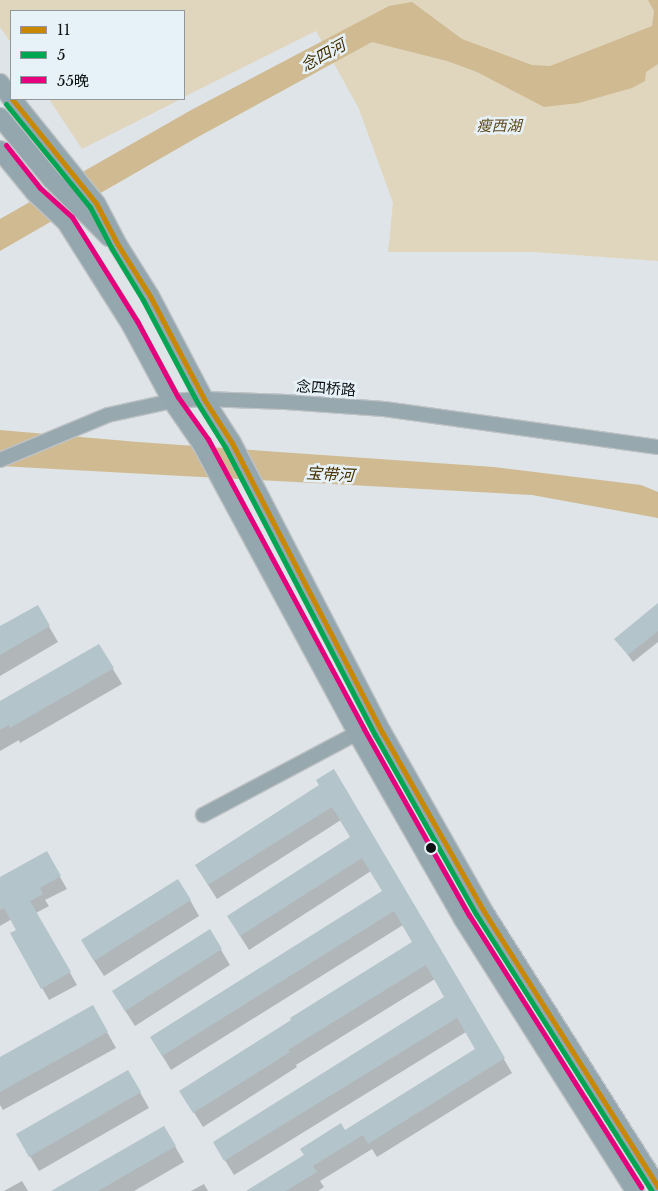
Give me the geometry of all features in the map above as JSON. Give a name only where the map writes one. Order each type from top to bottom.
[{"type":"main road","points":[[0,83],[10,96]]},
{"type":"main road","points":[[14,100],[68,170],[88,207],[118,245],[150,296],[204,399],[232,444],[256,489],[382,732],[483,910],[658,1187]]},
{"type":"main road","points":[[0,117],[52,180],[88,207]]},
{"type":"main road","points":[[0,150],[35,193],[66,222],[131,325],[172,401],[201,443],[224,489],[357,733],[462,920],[635,1191]]},
{"type":"street","name":"念四桥路","points":[[0,460],[108,415],[172,401],[204,399],[384,408],[658,448]]},
{"type":"street","points":[[203,815],[357,733]]},
{"type":"green space","name":"瘦西湖","points":[[0,0],[658,0],[658,261],[534,252],[388,252],[393,203],[359,109],[316,31],[185,96],[185,10],[10,10],[10,42],[0,27]]},
{"type":"green space","points":[[50,100],[179,100],[82,149]]},
{"type":"water","name":"念四河","points":[[648,0],[658,0],[658,64],[646,72],[645,81],[632,88],[579,103],[544,107],[477,72],[447,61],[372,42],[196,138],[0,251],[0,219],[193,109],[389,6],[412,2],[462,39],[532,65],[550,66],[652,26],[654,11]]},
{"type":"water","name":"宝带河","points":[[0,430],[138,442],[494,467],[641,485],[658,492],[658,518],[532,495],[0,466]]},
{"type":"building","points":[[658,603],[658,631],[628,655],[614,639]]},
{"type":"building","points":[[38,605],[50,626],[0,655],[0,626]]},
{"type":"building","points":[[99,644],[114,668],[10,728],[9,725],[0,730],[0,701]]},
{"type":"building","points":[[334,769],[505,1058],[368,1144],[363,1135],[313,1166],[317,1172],[286,1191],[246,1191],[304,1155],[300,1149],[341,1123],[345,1130],[475,1049],[457,1018],[224,1161],[213,1142],[444,997],[426,965],[288,1050],[290,1052],[193,1113],[179,1091],[291,1020],[290,1018],[412,942],[394,911],[162,1056],[150,1037],[382,891],[362,858],[240,936],[227,916],[350,837],[332,807],[208,885],[195,865],[319,785],[316,780]]},
{"type":"building","points":[[47,851],[61,876],[40,888],[43,894],[30,901],[71,972],[41,989],[10,933],[16,930],[4,908],[0,910],[0,877]]},
{"type":"building","points":[[178,879],[191,900],[94,961],[81,940]]},
{"type":"building","points":[[210,929],[222,949],[125,1011],[112,991]]},
{"type":"building","points":[[93,1005],[108,1032],[0,1092],[0,1057]]},
{"type":"building","points":[[128,1070],[141,1092],[29,1157],[16,1134]]},
{"type":"building","points":[[164,1126],[176,1146],[98,1191],[51,1191]]},
{"type":"transit line","name":"11","points":[[13,100],[96,203],[118,245],[150,296],[204,399],[232,443],[382,732],[483,910],[658,1187]]},
{"type":"transit line","name":"5","points":[[6,104],[90,207],[112,249],[143,300],[197,402],[225,447],[375,735],[476,914],[652,1191]]},
{"type":"transit line","name":"55晚","points":[[6,145],[40,188],[72,217],[137,321],[178,397],[208,439],[364,729],[469,915],[641,1187]]}]
